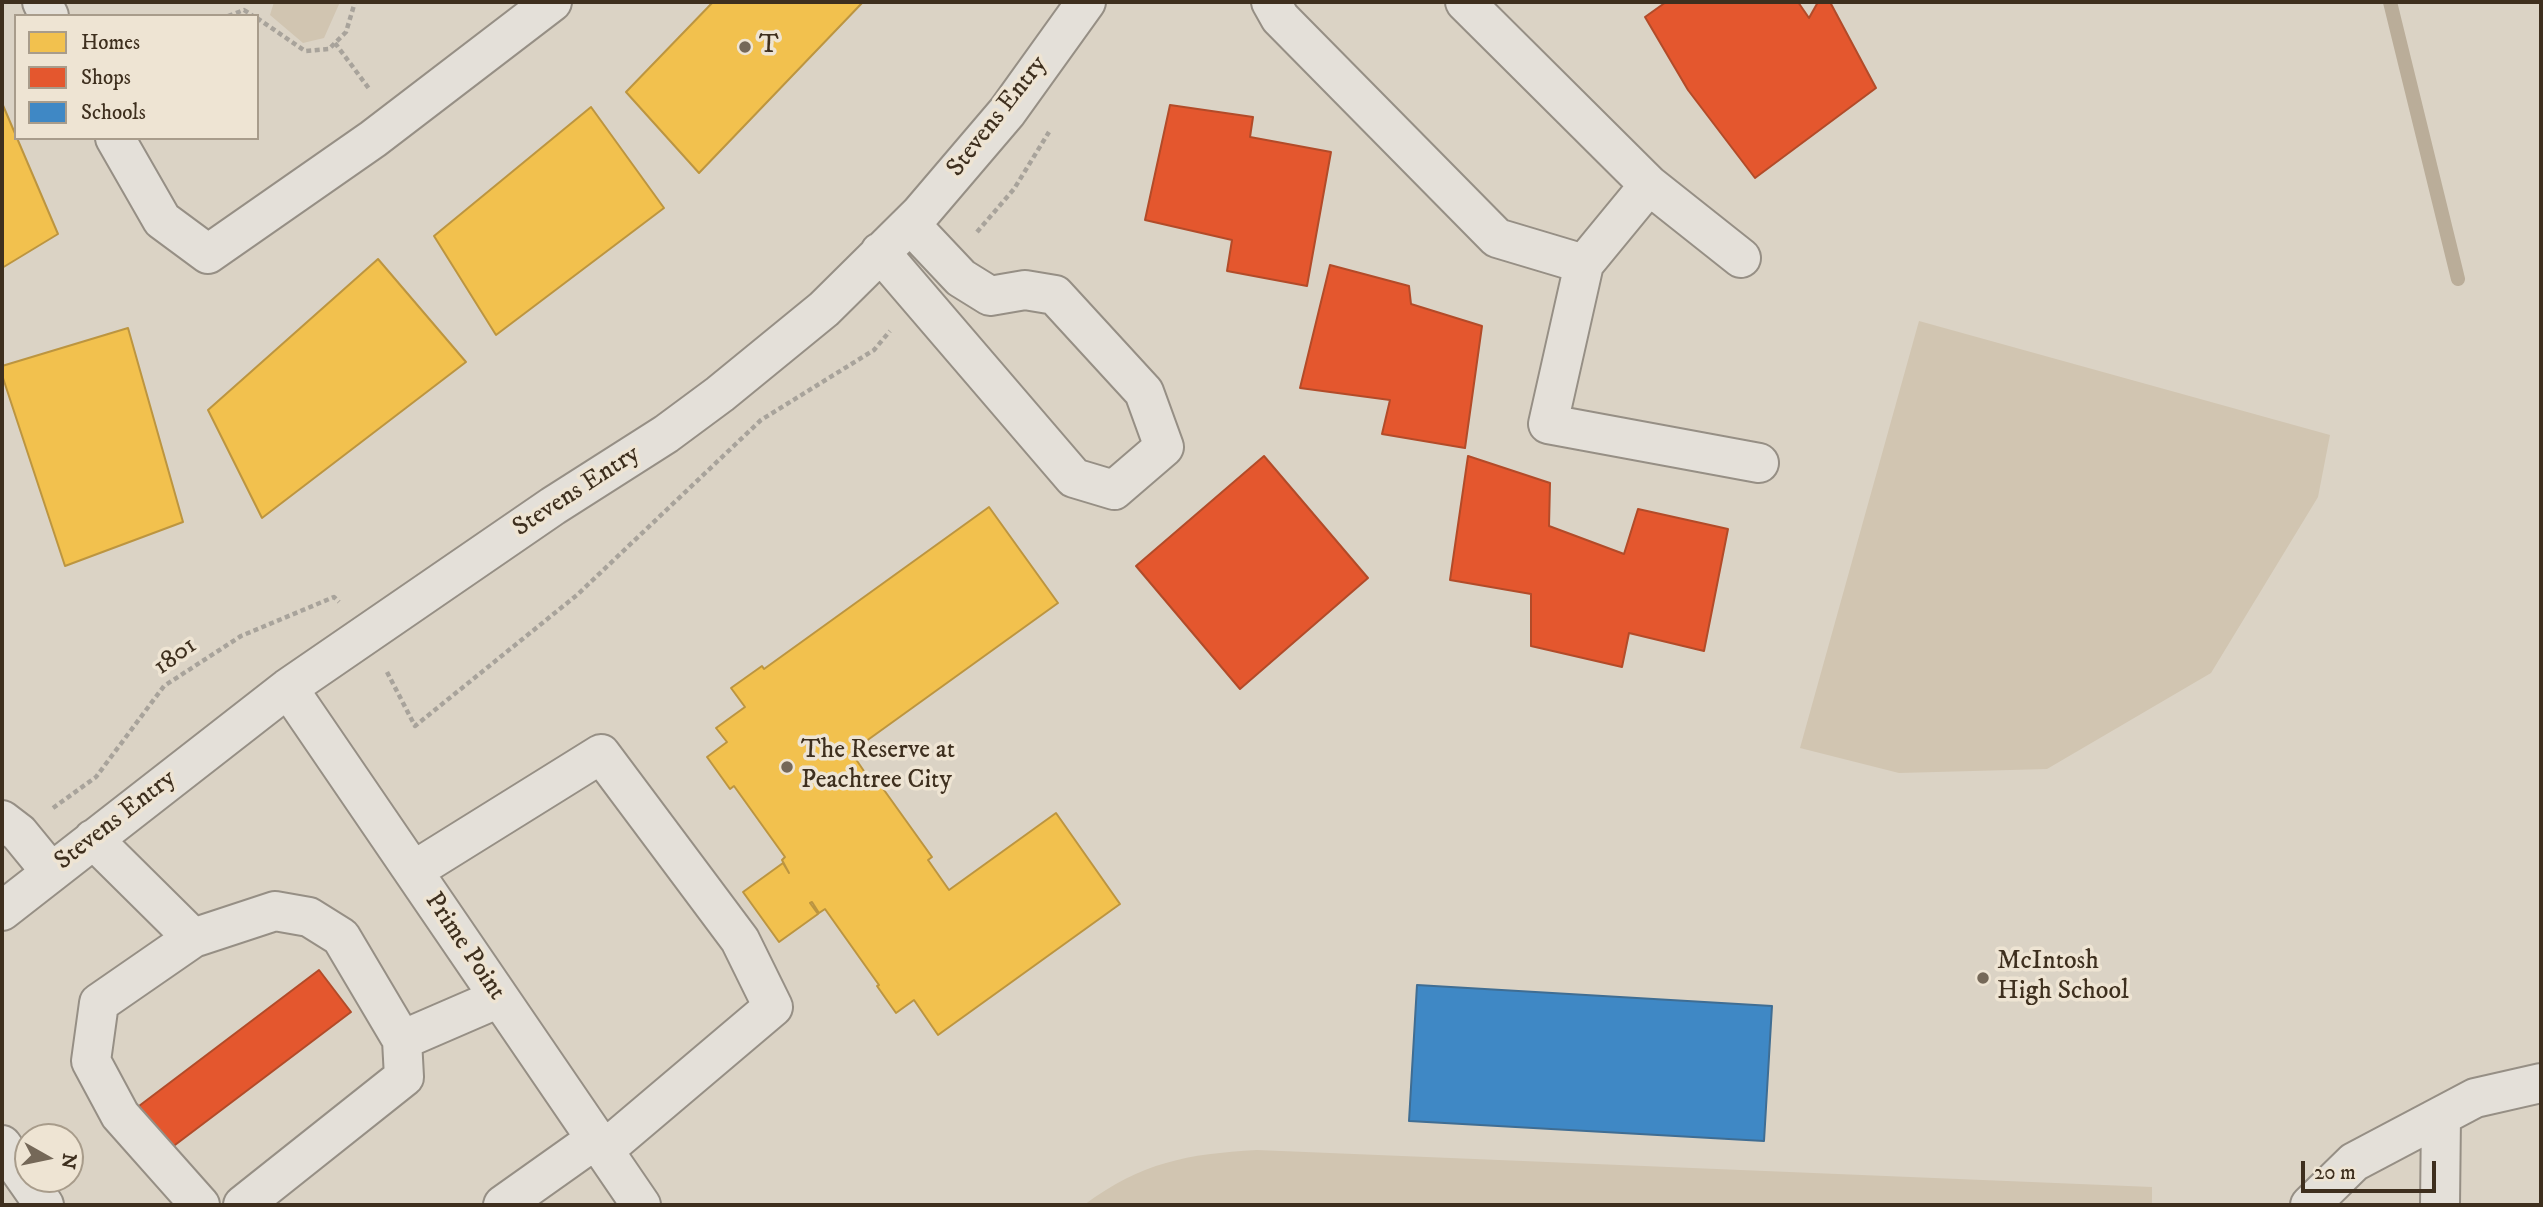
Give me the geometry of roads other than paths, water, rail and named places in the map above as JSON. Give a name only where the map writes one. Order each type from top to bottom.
[{"type":"street","points":[[116,140],[162,220],[208,254],[394,122],[552,2]]},
{"type":"street","name":"Stevens Entry","points":[[2,911],[288,688],[553,506],[700,410],[824,309],[909,224],[1007,112],[1086,2]]},
{"type":"street","points":[[1271,2],[1280,18],[1497,238],[1584,264]]},
{"type":"street","points":[[1465,2],[1649,185],[1741,258]]},
{"type":"street","points":[[1649,185],[1584,264],[1548,424],[1759,463]]},
{"type":"street","points":[[880,253],[1074,478],[1114,490],[1164,447],[1144,392],[1055,295],[1025,290],[990,296],[961,278],[909,224]]},
{"type":"street","name":"Prime Point","points":[[288,688],[641,1205]]},
{"type":"street","points":[[413,871],[601,754],[740,940],[773,1007],[688,1079],[599,1145],[503,1205]]},
{"type":"street","points":[[10,826],[51,872]]},
{"type":"street","points":[[93,839],[193,938]]},
{"type":"street","points":[[200,1205],[120,1115],[91,1061],[99,1003],[193,938],[275,911],[309,917],[341,937],[402,1040],[404,1077],[243,1205]]},
{"type":"street","points":[[402,1040],[499,998]]},
{"type":"street","points":[[2311,1205],[2354,1162],[2475,1098],[2541,1083]]},
{"type":"street","points":[[2440,1205],[2441,1116]]},
{"type":"street","points":[[2,1145],[44,1205]]},
{"type":"waterway","points":[[2390,2],[2458,279]]},
{"type":"place","name":"T","points":[[745,47]]},
{"type":"place","name":"The Reserve at Peachtree City","points":[[787,767]]},
{"type":"place","name":"McIntosh High School","points":[[1983,978]]}]
